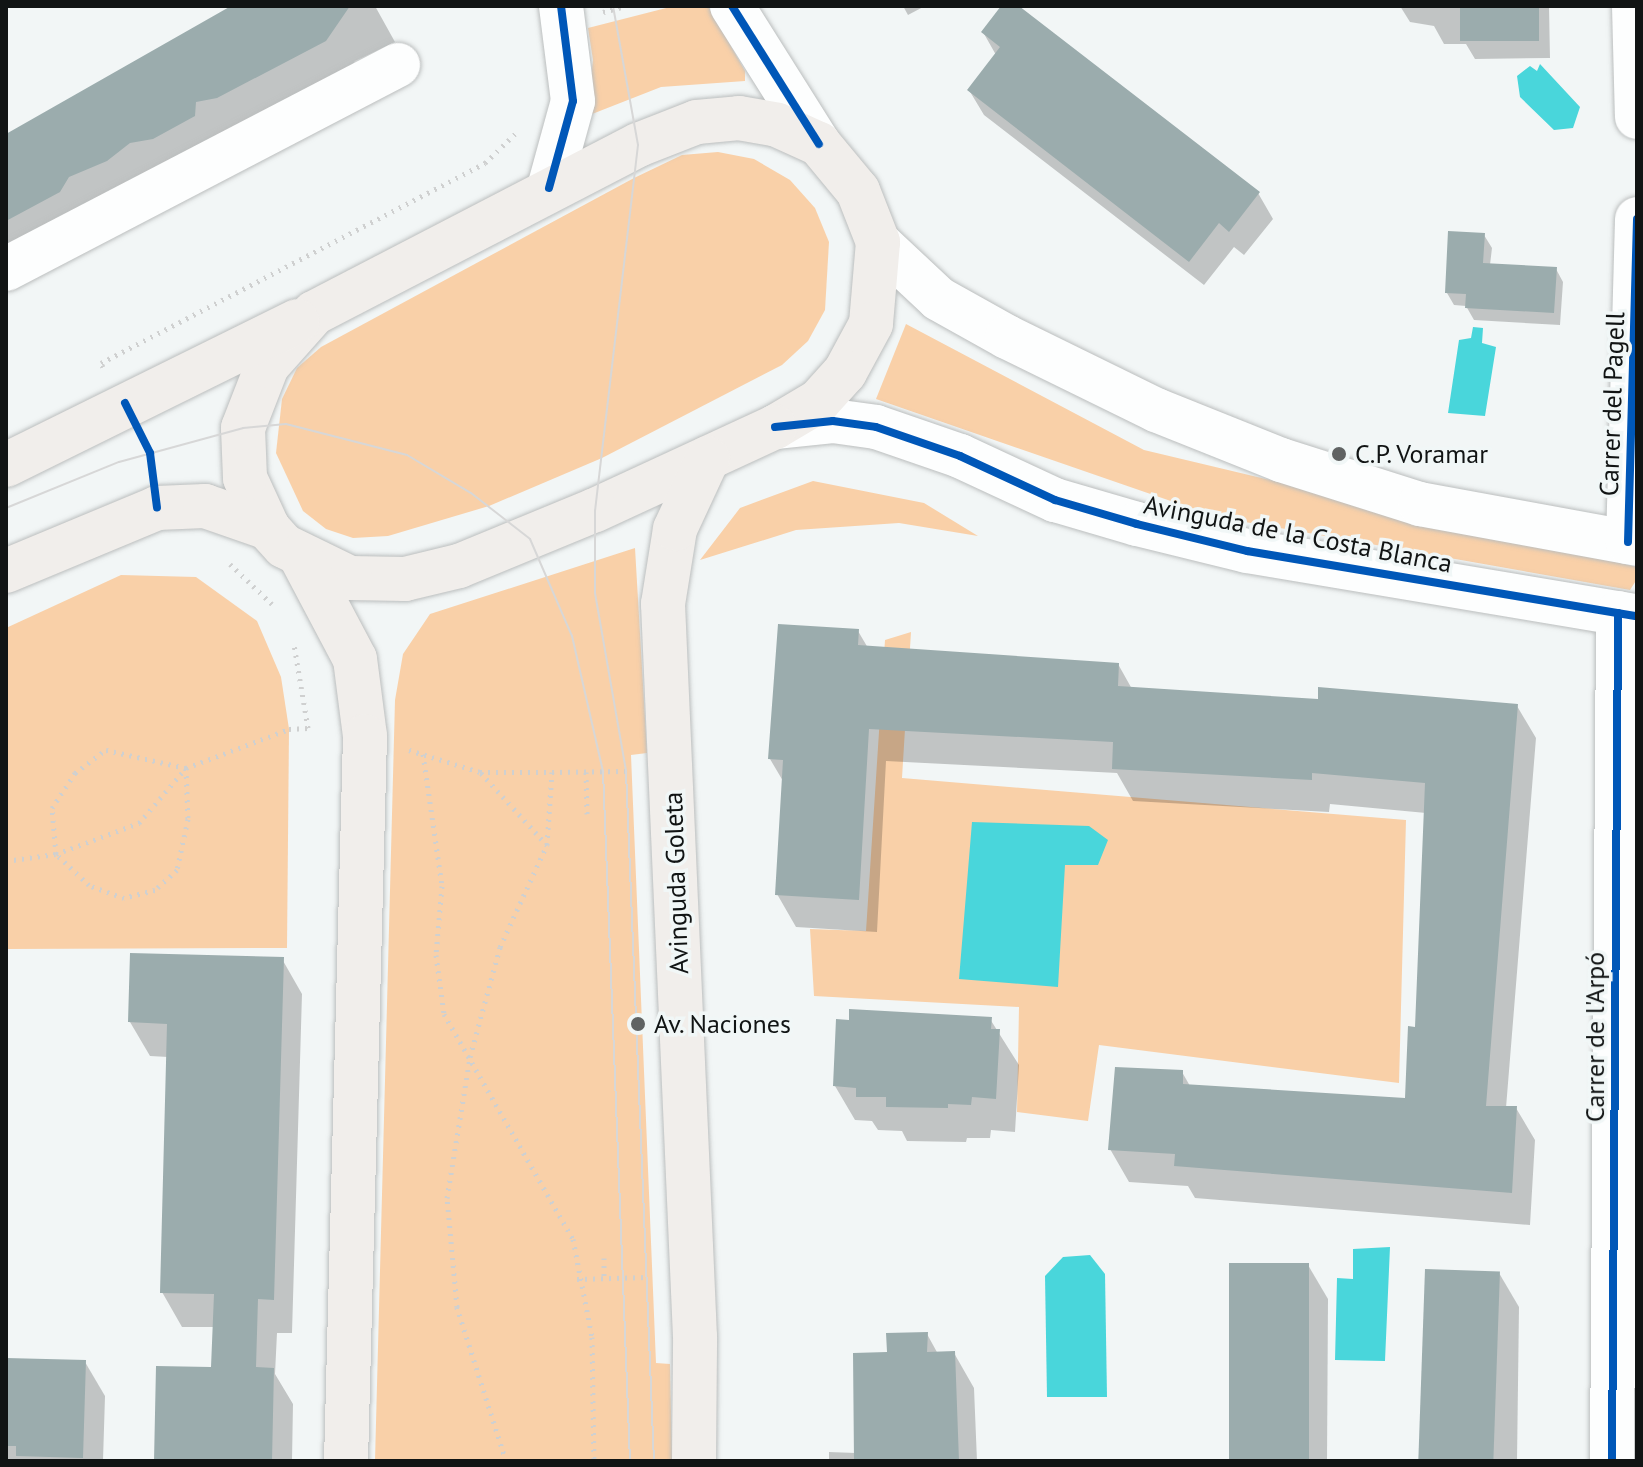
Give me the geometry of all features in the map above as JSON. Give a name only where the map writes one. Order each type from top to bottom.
[{"type":"main road","points":[[6,465],[125,403],[314,313],[549,188],[697,122],[739,118],[777,125],[819,144],[858,191],[878,242],[871,324],[845,372],[819,401],[775,427],[708,458],[459,566],[405,579],[350,578],[302,559]]},
{"type":"main road","points":[[314,313],[267,366],[243,428],[245,478],[268,528],[302,559],[355,659],[365,736],[346,1461]]},
{"type":"main road","name":"Avinguda Goleta","points":[[694,1461],[695,1337],[663,604],[675,529],[708,458]]},
{"type":"main road","points":[[6,571],[157,508],[205,506],[268,528]]},
{"type":"street","points":[[732,6],[819,144]]},
{"type":"street","points":[[1634,6],[1637,117]]},
{"type":"street","points":[[549,188],[573,101],[564,14]]},
{"type":"street","points":[[6,269],[398,65]]},
{"type":"street","name":"Carrer del Pagell","points":[[1633,543],[1637,219]]},
{"type":"street","name":"Avinguda de la Costa Blanca","points":[[878,242],[939,299],[1007,337],[1156,410],[1281,460],[1420,504],[1633,543]]},
{"type":"street","name":"Avinguda de la Costa Blanca","points":[[775,427],[833,421],[876,427],[960,456],[1055,500],[1137,524],[1247,551],[1627,614]]},
{"type":"street","name":"Carrer de l'Arpó","points":[[1612,1461],[1627,614]]},
{"type":"path","points":[[564,14],[625,6]]},
{"type":"path","points":[[125,403],[101,363],[485,163],[519,126]]},
{"type":"path","points":[[220,559],[265,593],[273,606]]},
{"type":"path","points":[[291,632],[308,728]]},
{"type":"path","points":[[6,861],[56,854],[139,823],[186,768],[289,729],[308,728],[365,736],[480,772],[634,770]]},
{"type":"path","points":[[106,750],[186,768],[188,819],[177,870],[155,890],[124,898],[89,885],[56,854],[52,808],[75,773],[106,750]]},
{"type":"path","points":[[423,754],[442,886],[436,955],[444,1014],[573,1239],[577,1279],[592,1337],[594,1461]]},
{"type":"path","points":[[480,772],[547,845]]},
{"type":"path","points":[[506,1461],[457,1307],[447,1198],[470,1057],[500,947],[547,845],[552,772]]},
{"type":"path","points":[[586,772],[587,814]]},
{"type":"path","points":[[604,1258],[604,1278]]},
{"type":"path","points":[[577,1279],[665,1277]]},
{"type":"shaded area","points":[[674,6],[708,6],[745,71],[745,81],[661,87],[587,116],[593,60],[588,28]]},
{"type":"shaded area","points":[[718,152],[754,159],[790,180],[815,208],[829,242],[825,310],[808,341],[782,365],[602,458],[489,506],[388,536],[353,538],[326,529],[303,511],[276,453],[282,399],[297,368],[321,347],[634,178],[682,155]]},
{"type":"shaded area","points":[[906,324],[1144,450],[1637,567],[1637,579],[1630,590],[1217,517],[876,399]]},
{"type":"shaded area","points":[[813,481],[924,503],[978,536],[899,523],[796,530],[700,560],[740,508]]},
{"type":"shaded area","points":[[635,548],[647,753],[631,755],[656,1363],[670,1364],[672,1461],[375,1461],[395,700],[403,654],[430,614]]},
{"type":"shaded area","points":[[121,575],[196,577],[257,621],[281,677],[289,729],[287,948],[6,949],[6,628]]},
{"type":"shaded area","points":[[911,632],[902,778],[1406,820],[1399,1083],[1099,1045],[1088,1121],[1017,1112],[1019,1007],[814,996],[810,929],[866,931],[885,640]]},
{"type":"water","points":[[1540,64],[1580,107],[1573,128],[1554,130],[1520,97],[1517,76],[1530,66],[1537,71]]},
{"type":"water","points":[[1473,327],[1483,328],[1482,343],[1496,347],[1485,416],[1448,413],[1459,340],[1471,338]]},
{"type":"water","points":[[972,822],[1089,826],[1108,840],[1098,865],[1065,865],[1058,987],[959,979]]},
{"type":"water","points":[[1390,1247],[1385,1361],[1335,1360],[1337,1278],[1353,1279],[1353,1249]]},
{"type":"water","points":[[1090,1255],[1105,1274],[1107,1397],[1047,1397],[1045,1276],[1063,1257]]},
{"type":"building","points":[[231,6],[350,6],[326,41],[217,98],[196,102],[195,116],[153,139],[130,143],[107,161],[69,177],[60,192],[6,221],[6,134]]},
{"type":"building","points":[[1001,6],[1019,6],[1260,192],[1229,232],[1219,223],[1189,262],[967,90],[1000,47],[981,32]]},
{"type":"building","points":[[1460,6],[1539,6],[1539,41],[1460,41]]},
{"type":"building","points":[[1448,231],[1485,233],[1483,263],[1557,267],[1554,313],[1465,308],[1466,294],[1445,293]]},
{"type":"building","points":[[778,624],[859,629],[858,645],[1119,663],[1118,686],[1318,699],[1318,687],[1518,704],[1486,1106],[1517,1106],[1512,1193],[1174,1166],[1175,1154],[1108,1150],[1115,1067],[1183,1070],[1183,1084],[1405,1098],[1408,1026],[1415,1027],[1425,783],[1312,773],[1312,780],[1112,769],[1113,742],[869,729],[859,900],[775,895],[783,760],[768,759]]},
{"type":"building","points":[[130,953],[284,957],[274,1300],[258,1299],[256,1367],[274,1368],[272,1461],[154,1461],[156,1366],[211,1367],[214,1294],[160,1293],[167,1024],[128,1022]]},
{"type":"building","points":[[849,1009],[992,1017],[991,1029],[1000,1029],[996,1099],[972,1097],[971,1105],[948,1104],[948,1108],[886,1107],[886,1097],[856,1097],[856,1088],[833,1086],[836,1019],[849,1020]]},
{"type":"building","points":[[1229,1263],[1309,1263],[1309,1461],[1229,1461]]},
{"type":"building","points":[[1425,1269],[1500,1272],[1493,1461],[1418,1461]]},
{"type":"building","points":[[928,1332],[927,1352],[955,1351],[959,1461],[854,1461],[853,1353],[887,1352],[886,1333]]},
{"type":"building","points":[[6,1358],[86,1360],[83,1458],[16,1456],[16,1446],[6,1446]]},
{"type":"tram line","points":[[613,6],[638,145],[595,510],[595,593],[626,771],[654,1461]]},
{"type":"tram line","points":[[6,508],[119,462],[243,428],[286,424],[407,455],[471,493],[530,539],[572,636],[603,771],[630,1461]]},
{"type":"cycle path","points":[[549,188],[573,101],[561,6]]},
{"type":"cycle path","points":[[732,6],[819,144]]},
{"type":"cycle path","points":[[1628,542],[1637,219]]},
{"type":"cycle path","points":[[125,403],[150,453],[157,508]]},
{"type":"cycle path","points":[[775,427],[833,421],[876,427],[960,456],[1055,500],[1137,524],[1247,551],[1637,616]]},
{"type":"cycle path","points":[[1612,1461],[1618,613]]},
{"type":"place","name":"C.P. Voramar","points":[[1339,454]]},
{"type":"place","name":"Av. Naciones","points":[[638,1024]]}]
